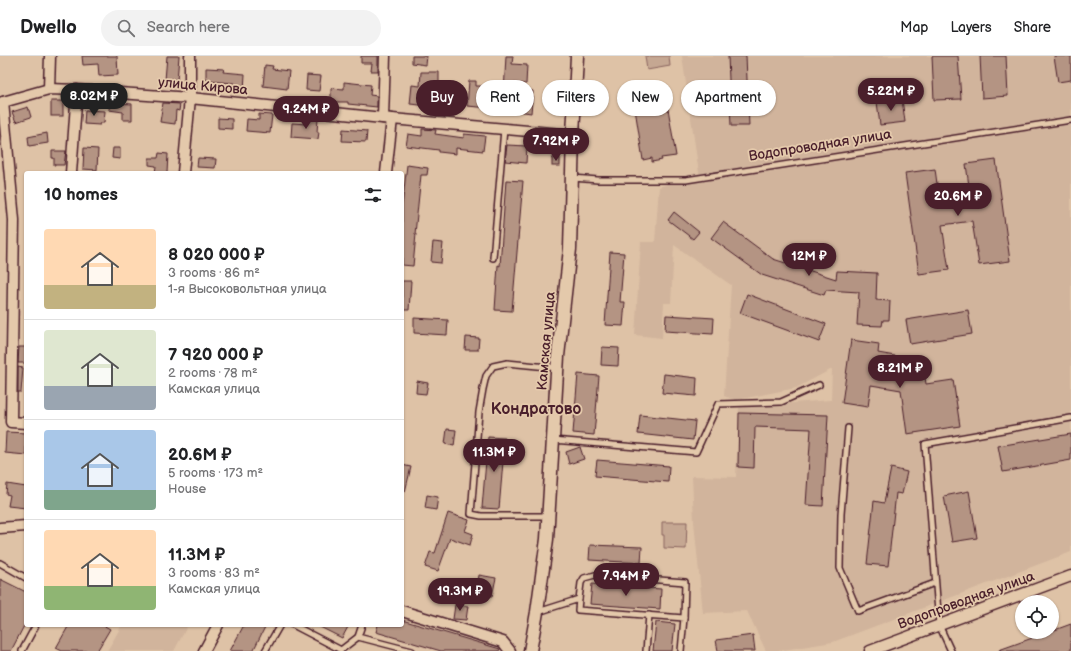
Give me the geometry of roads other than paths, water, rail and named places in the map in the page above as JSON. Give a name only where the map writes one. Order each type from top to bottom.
[{"type":"street","points":[[49,89],[50,56]]},
{"type":"street","points":[[183,171],[190,98],[190,56]]},
{"type":"street","points":[[385,56],[387,118],[386,171]]},
{"type":"street","name":"Камская улица","points":[[530,651],[547,539],[558,368],[570,249],[577,56]]},
{"type":"street","name":"улица Кирова","points":[[2,103],[49,89],[77,90],[190,98],[573,135]]},
{"type":"street","points":[[71,171],[77,90]]},
{"type":"street","points":[[2,103],[14,220],[11,422],[24,423]]},
{"type":"street","points":[[0,528],[24,526]]},
{"type":"street","name":"Водопроводная улица","points":[[870,651],[1071,576]]},
{"type":"street","points":[[404,612],[505,647]]},
{"type":"street","points":[[204,651],[217,627]]},
{"type":"lane","name":"Водопроводная улица","points":[[572,178],[598,180],[686,180],[1071,120]]},
{"type":"lane","points":[[492,258],[504,129]]},
{"type":"lane","points":[[548,516],[481,516],[471,514],[479,412],[486,376],[493,366],[507,363],[558,368]]},
{"type":"lane","points":[[553,440],[696,452],[718,404],[781,402],[819,385]]},
{"type":"lane","points":[[951,651],[939,626],[925,444],[1071,418]]},
{"type":"lane","points":[[848,428],[841,514],[840,568],[858,612],[935,583]]},
{"type":"lane","points":[[0,563],[24,577]]},
{"type":"lane","points":[[681,651],[684,618],[685,582],[595,575],[584,578],[581,583],[578,610],[684,618]]},
{"type":"lane","points":[[537,612],[579,599]]},
{"type":"lane","points":[[646,651],[649,615]]},
{"type":"lane","points":[[22,651],[35,627]]},
{"type":"lane","points":[[265,651],[279,627]]},
{"type":"lane","points":[[296,627],[333,649],[341,650],[358,637],[361,627]]},
{"type":"lane","points":[[358,637],[412,651]]},
{"type":"district","name":"Кондратово","points":[[536,409]]}]
